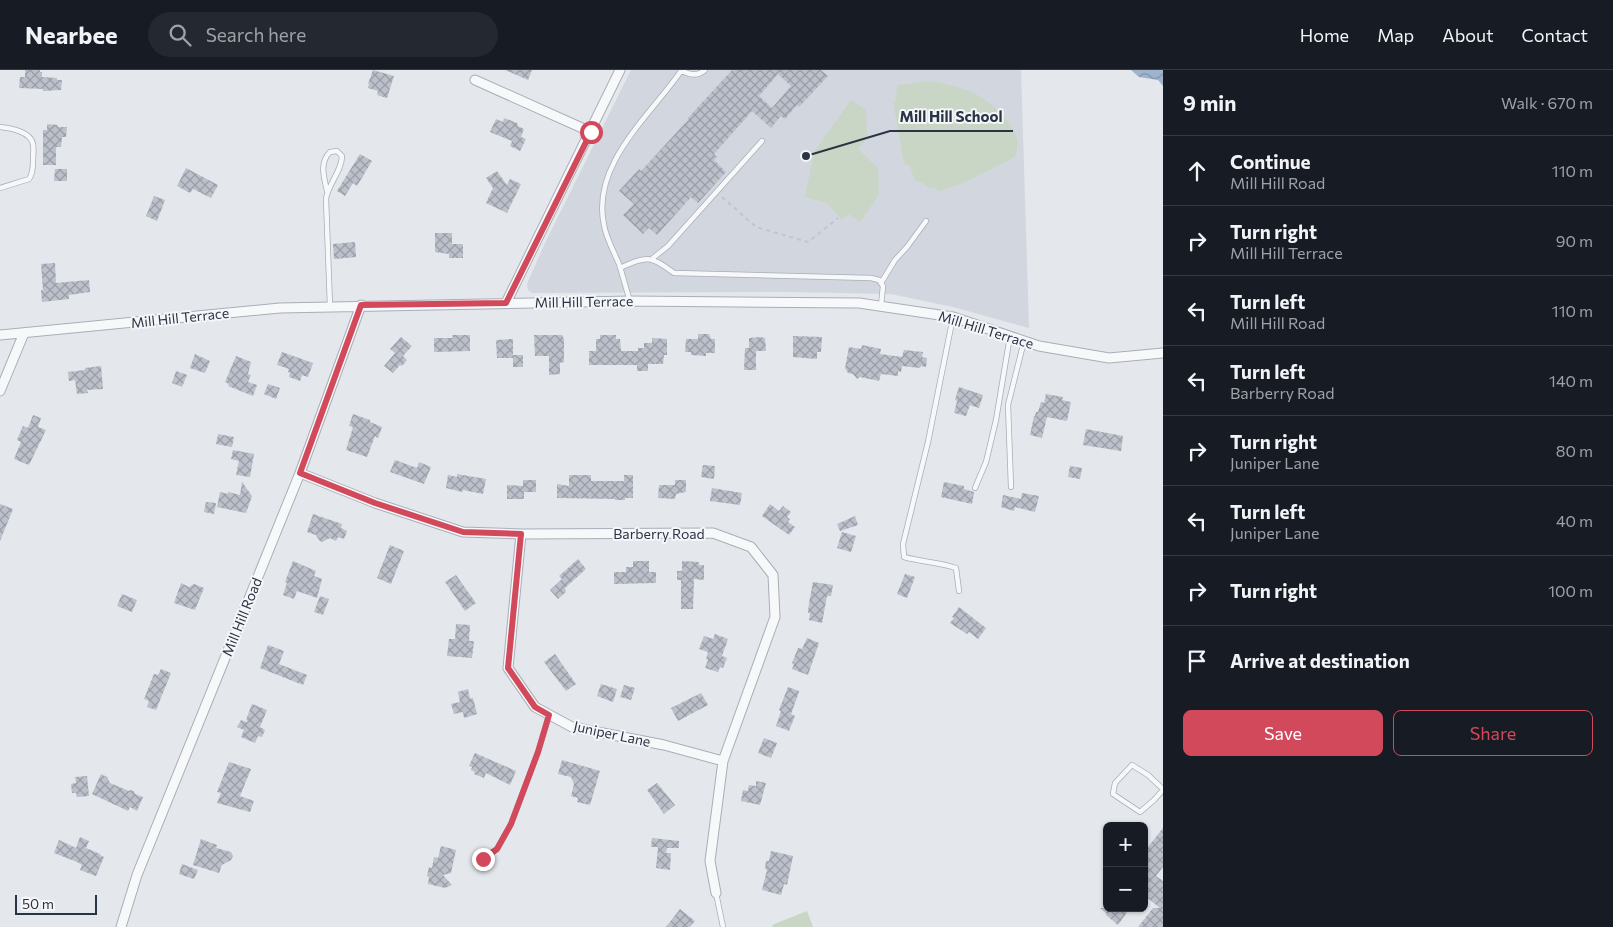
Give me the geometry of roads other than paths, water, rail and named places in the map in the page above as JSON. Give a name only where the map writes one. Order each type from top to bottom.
[{"type":"street","points":[[506,303],[620,70]]},
{"type":"street","points":[[475,80],[591,132]]},
{"type":"street","name":"Mill Hill Terrace","points":[[0,335],[280,308],[330,306],[630,301],[859,303],[953,317],[1039,346],[1109,358],[1163,354]]},
{"type":"street","name":"Mill Hill Road","points":[[121,927],[137,875],[300,473],[361,305]]},
{"type":"street","points":[[0,391],[24,333]]},
{"type":"street","name":"Barberry Road","points":[[300,473],[375,503],[463,532],[521,534],[713,533],[751,547],[773,574],[775,617],[723,761],[710,861],[716,893]]},
{"type":"street","name":"Juniper Lane","points":[[521,534],[508,668],[535,707],[572,727],[664,745],[723,761]]},
{"type":"lane","points":[[630,301],[604,226],[602,202],[608,171],[638,126],[669,89],[681,70],[695,75],[705,70]]},
{"type":"lane","points":[[0,127],[29,136],[33,143],[33,167],[31,176],[28,179],[0,188]]},
{"type":"lane","points":[[653,258],[668,246],[762,141]]},
{"type":"lane","points":[[327,191],[341,163],[342,156],[337,151],[330,152],[323,162],[323,174],[327,191],[326,214],[330,306]]},
{"type":"lane","points":[[882,283],[895,260],[926,221]]},
{"type":"lane","points":[[620,268],[647,258],[653,258],[674,273],[872,278],[879,280],[884,286],[881,306]]},
{"type":"lane","points":[[953,317],[928,442],[903,544],[904,557],[920,562],[943,564],[956,568],[959,591]]},
{"type":"lane","points":[[975,488],[986,462],[996,420],[1010,336]]},
{"type":"lane","points":[[1011,487],[1008,405],[1024,341]]},
{"type":"lane","points":[[483,859],[497,849],[511,824],[538,752],[549,715]]},
{"type":"lane","points":[[1132,765],[1148,775],[1163,789],[1140,812],[1113,794],[1115,783],[1132,765]]},
{"type":"lane","points":[[716,893],[723,927]]},
{"type":"water","points":[[1131,70],[1163,70],[1163,86],[1158,80],[1139,77]]},
{"type":"place","name":"Mill Hill School","points":[[806,156]]}]
